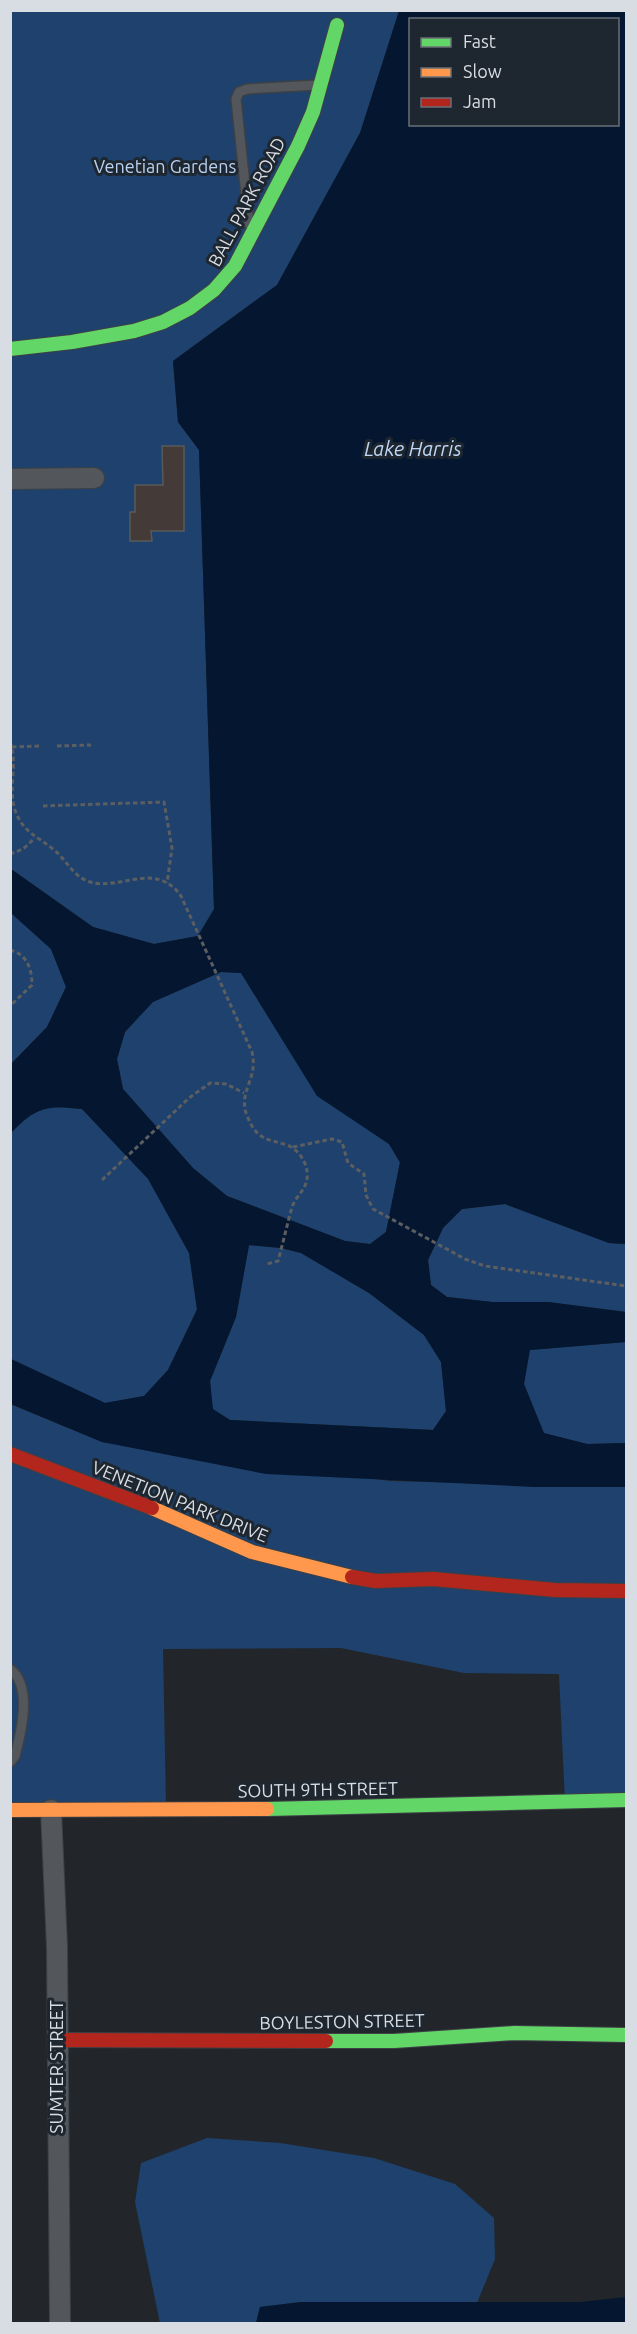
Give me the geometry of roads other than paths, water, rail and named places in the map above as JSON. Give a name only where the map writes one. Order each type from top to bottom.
[{"type":"street","name":"BALL PARK ROAD","points":[[10,349],[82,342],[132,332],[184,312],[223,283],[298,146],[322,84],[337,25]]},
{"type":"street","points":[[10,479],[94,477]]},
{"type":"street","name":"VENETION PARK DRIVE","points":[[10,1454],[161,1511],[252,1552],[339,1574],[376,1581],[433,1579],[555,1590],[627,1591]]},
{"type":"street","name":"SOUTH 9TH STREET","points":[[10,1810],[244,1810],[627,1800]]},
{"type":"street","name":"SUMTER STREET","points":[[51,1810],[58,2040],[60,2324]]},
{"type":"street","name":"BOYLESTON STREET","points":[[58,2040],[394,2041],[514,2033],[627,2036]]},
{"type":"lane","points":[[250,236],[236,99],[240,92],[247,89],[322,84]]},
{"type":"lane","points":[[10,1669],[19,1677],[22,1686],[22,1711],[15,1756],[10,1762]]},
{"type":"water","name":"Lake Harris","points":[[399,11],[626,11],[626,1244],[609,1243],[505,1204],[462,1209],[443,1228],[428,1260],[431,1285],[447,1297],[492,1302],[548,1302],[626,1312],[626,1342],[530,1350],[524,1384],[544,1433],[587,1444],[626,1443],[626,1487],[534,1487],[266,1474],[102,1442],[11,1404],[11,1359],[105,1403],[144,1396],[168,1370],[197,1310],[189,1253],[148,1179],[82,1109],[59,1107],[42,1110],[28,1118],[11,1133],[11,1064],[47,1027],[66,987],[51,949],[11,913],[11,869],[93,927],[154,944],[198,936],[214,909],[199,450],[178,422],[173,361],[277,285],[360,133]],"holes":[[[221,972],[241,973],[317,1096],[389,1144],[400,1162],[386,1232],[370,1244],[345,1241],[227,1196],[193,1168],[123,1089],[117,1059],[125,1032],[153,1002]],[[249,1245],[281,1248],[301,1253],[369,1293],[424,1335],[441,1362],[446,1411],[433,1430],[230,1420],[213,1409],[210,1381],[236,1317]]]},
{"type":"water","points":[[626,2297],[626,2323],[256,2323],[260,2307],[301,2302],[580,2302]]},
{"type":"park label","name":"Venetian Gardens","points":[[165,167]]}]
